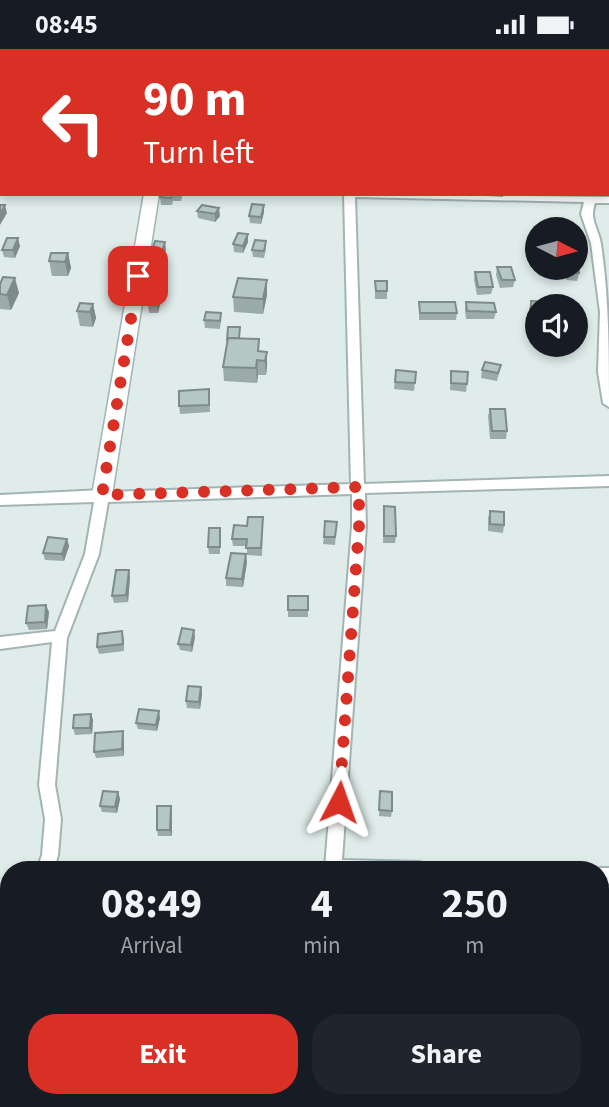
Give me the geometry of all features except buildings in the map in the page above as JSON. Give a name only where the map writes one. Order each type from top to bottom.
[{"type":"street","points":[[102,495],[152,196]]},
{"type":"lane","points":[[334,861],[359,526],[350,196]]},
{"type":"lane","points":[[419,196],[609,200]]},
{"type":"lane","points":[[590,201],[586,214],[596,243],[606,312],[604,372],[609,403]]},
{"type":"lane","points":[[0,500],[609,481]]},
{"type":"lane","points":[[48,861],[53,819],[47,785],[48,761],[60,638],[92,554],[102,495]]},
{"type":"lane","points":[[0,643],[50,636],[60,638]]},
{"type":"route","points":[[138,276],[102,495],[359,487],[359,526],[339,802]]}]
